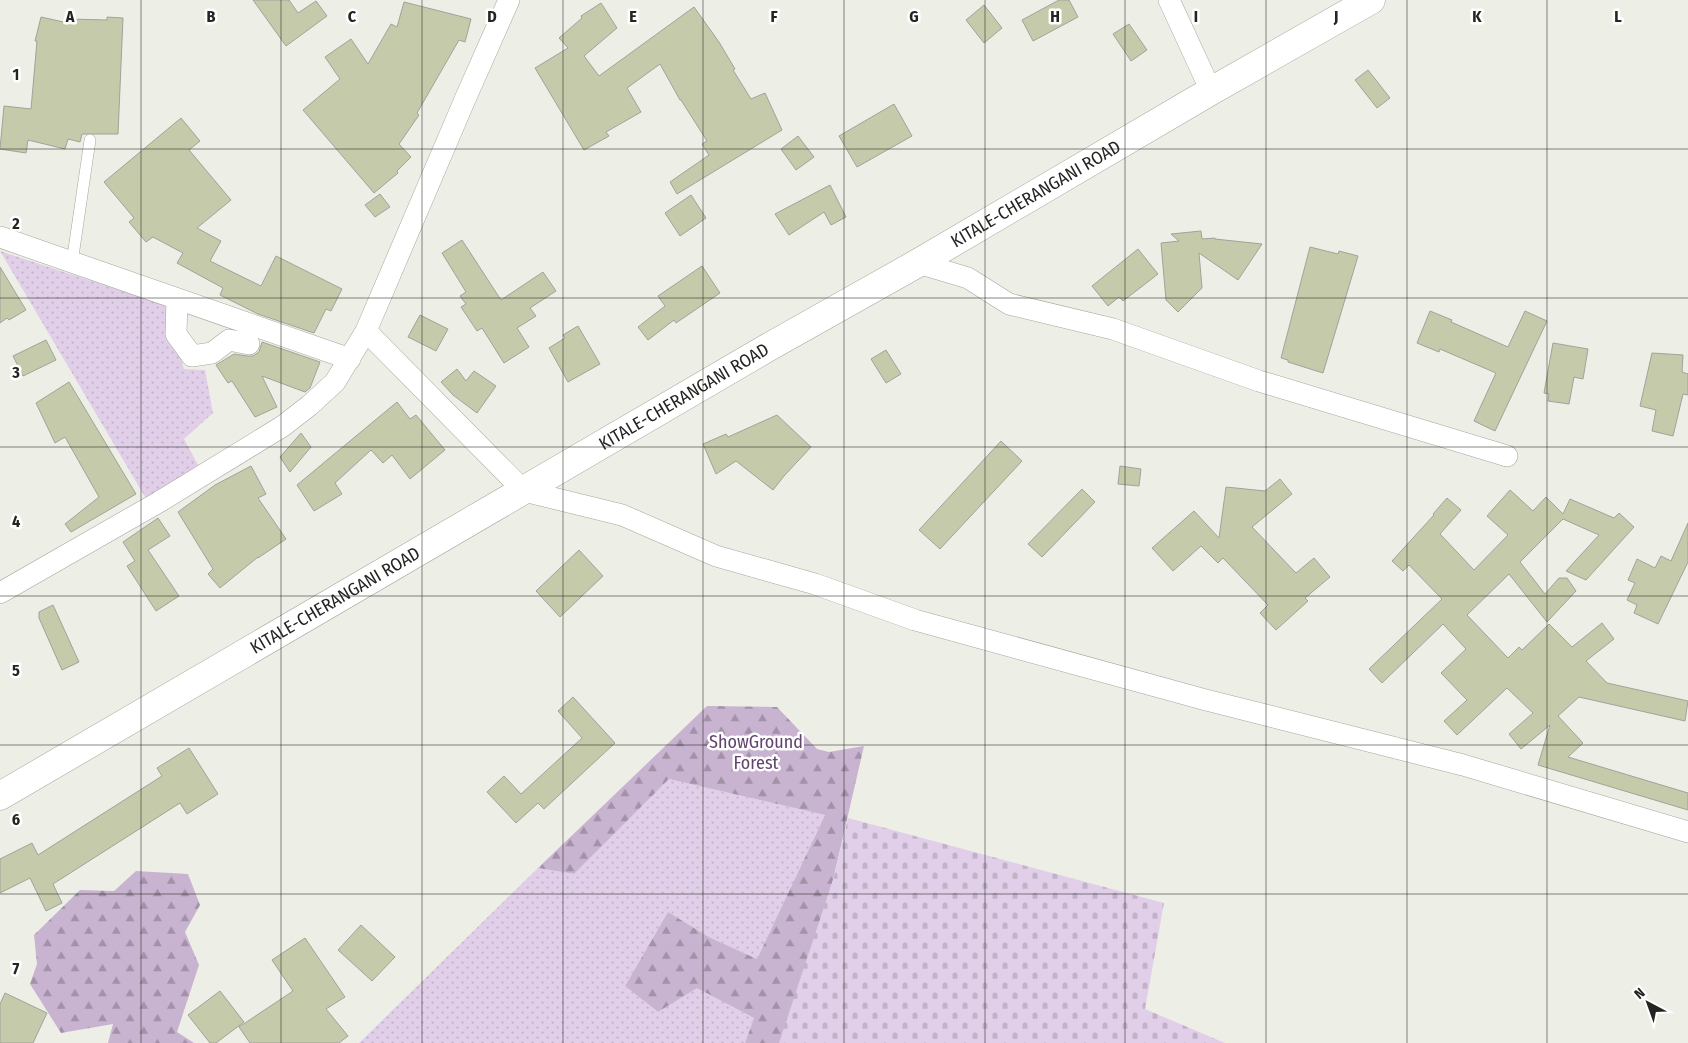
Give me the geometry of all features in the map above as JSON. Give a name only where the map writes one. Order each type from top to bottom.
[{"type":"main road","name":"KITALE-CHERANGANI ROAD","points":[[0,796],[767,348],[918,263],[1211,91],[1371,0]]},
{"type":"street","points":[[0,593],[159,502],[284,426],[335,382],[366,331],[509,0]]},
{"type":"street","points":[[1168,0],[1211,91]]},
{"type":"street","points":[[0,237],[350,359]]},
{"type":"street","points":[[918,263],[968,278],[1009,304],[1113,329],[1259,380],[1506,456]]},
{"type":"street","points":[[177,299],[176,334],[192,356],[212,353],[229,340],[249,344]]},
{"type":"street","points":[[366,331],[524,491],[622,515],[716,556],[815,584],[916,620],[1206,700],[1464,765],[1688,832]]},
{"type":"lane","points":[[72,263],[90,140]]},
{"type":"green space","points":[[0,251],[165,305],[184,369],[205,370],[213,413],[184,439],[198,465],[148,502]]},
{"type":"green space","name":"ShowGround Forest","points":[[707,706],[777,707],[817,749],[829,752],[864,746],[833,880],[781,1043],[745,1043],[754,1018],[697,988],[658,1012],[625,986],[668,912],[709,937],[757,959],[825,815],[669,779],[574,874],[538,868]]},
{"type":"green space","points":[[669,779],[825,815],[757,959],[709,937],[668,912],[625,986],[658,1012],[696,987],[754,1018],[745,1043],[359,1043],[538,868],[574,874]]},
{"type":"green space","points":[[848,818],[1164,903],[1145,1009],[1225,1043],[779,1043],[833,880]]},
{"type":"green space","points":[[136,871],[188,874],[200,905],[185,932],[199,965],[177,1032],[194,1043],[108,1043],[113,1024],[61,1033],[30,984],[37,964],[34,935],[80,890],[114,891]]},
{"type":"building","points":[[253,0],[289,0],[298,13],[316,1],[327,16],[286,46]]},
{"type":"building","points":[[1059,0],[1069,0],[1078,17],[1033,41],[1022,20]]},
{"type":"building","points":[[404,2],[471,19],[465,42],[459,40],[417,113],[419,115],[399,144],[411,157],[397,171],[398,173],[374,193],[303,110],[340,79],[325,57],[351,39],[368,64],[391,24],[397,27]]},
{"type":"building","points":[[601,3],[617,28],[584,56],[599,76],[694,7],[719,42],[751,99],[765,93],[782,130],[677,194],[670,182],[709,155],[702,144],[707,141],[680,100],[660,64],[627,88],[641,112],[606,132],[609,136],[584,150],[535,68],[568,48],[559,38],[582,18],[581,16]]},
{"type":"building","points":[[984,5],[1002,28],[984,43],[966,20]]},
{"type":"building","points":[[41,17],[68,23],[69,19],[107,20],[107,17],[123,18],[118,134],[82,134],[80,142],[68,139],[65,149],[28,140],[26,153],[0,149],[4,106],[31,109],[37,41],[35,41]]},
{"type":"building","points":[[1129,24],[1147,50],[1131,61],[1113,34]]},
{"type":"building","points":[[1368,70],[1390,98],[1377,108],[1355,80]]},
{"type":"building","points":[[894,104],[912,136],[857,167],[839,136]]},
{"type":"building","points":[[181,118],[200,141],[189,150],[231,200],[197,228],[221,241],[210,261],[261,286],[276,256],[342,289],[331,311],[326,309],[314,333],[258,314],[220,295],[223,288],[177,263],[183,253],[153,237],[146,242],[129,222],[134,218],[104,182]]},
{"type":"building","points":[[798,136],[814,157],[796,170],[781,149]]},
{"type":"building","points":[[830,185],[846,217],[831,225],[824,212],[789,235],[775,214]]},
{"type":"building","points":[[380,194],[390,207],[375,217],[365,205]]},
{"type":"building","points":[[691,195],[706,218],[680,236],[665,213]]},
{"type":"building","points":[[1201,231],[1202,239],[1215,238],[1262,244],[1238,280],[1199,253],[1202,288],[1178,312],[1166,300],[1161,243],[1179,241],[1171,234]]},
{"type":"building","points":[[462,240],[501,300],[543,272],[556,291],[530,308],[536,316],[517,328],[529,347],[504,363],[482,328],[477,331],[461,307],[466,304],[460,296],[466,292],[442,253]]},
{"type":"building","points":[[1310,247],[1338,254],[1339,251],[1358,256],[1323,373],[1281,358]]},
{"type":"building","points":[[1138,249],[1158,274],[1123,301],[1119,297],[1108,306],[1092,286]]},
{"type":"building","points":[[702,266],[720,293],[676,323],[674,320],[648,340],[638,327],[665,306],[658,296]]},
{"type":"building","points":[[0,267],[26,310],[0,323]]},
{"type":"building","points":[[1430,311],[1508,347],[1525,311],[1547,321],[1495,431],[1474,421],[1496,373],[1440,349],[1439,352],[1417,343]]},
{"type":"building","points":[[420,315],[448,329],[436,351],[408,337]]},
{"type":"building","points":[[578,326],[600,364],[568,382],[549,348],[565,338],[563,335]]},
{"type":"building","points":[[46,340],[56,360],[23,376],[13,356]]},
{"type":"building","points":[[262,342],[320,362],[310,388],[305,392],[262,376],[277,407],[255,417],[232,381],[228,383],[216,365],[234,354],[253,356],[259,352]]},
{"type":"building","points":[[1553,343],[1588,349],[1583,379],[1574,377],[1569,404],[1548,401],[1549,394],[1544,393]]},
{"type":"building","points":[[886,350],[901,374],[886,383],[871,359]]},
{"type":"building","points":[[1652,353],[1683,355],[1682,372],[1688,374],[1688,395],[1683,394],[1673,436],[1652,431],[1656,410],[1640,406]]},
{"type":"building","points":[[457,369],[466,381],[474,371],[496,386],[477,413],[453,395],[441,382]]},
{"type":"building","points":[[69,382],[136,494],[71,532],[65,524],[99,497],[65,437],[55,443],[36,403]]},
{"type":"building","points":[[397,402],[410,419],[416,415],[445,450],[410,479],[392,455],[383,463],[371,450],[335,483],[342,494],[314,511],[297,485]]},
{"type":"building","points":[[777,415],[811,447],[773,490],[736,461],[716,474],[703,444],[726,434],[728,437]]},
{"type":"building","points":[[301,433],[311,447],[290,472],[280,457]]},
{"type":"building","points":[[1001,441],[1022,461],[940,549],[919,530]]},
{"type":"building","points":[[251,466],[266,494],[258,498],[286,539],[258,557],[220,588],[208,574],[213,569],[178,512],[215,485]]},
{"type":"building","points":[[1120,466],[1141,469],[1139,486],[1118,484]]},
{"type":"building","points":[[1280,479],[1292,494],[1252,527],[1296,573],[1314,558],[1330,577],[1305,598],[1308,601],[1276,630],[1260,613],[1268,605],[1223,558],[1218,563],[1201,546],[1173,571],[1152,548],[1194,511],[1219,538],[1226,487],[1265,491]]},
{"type":"building","points":[[1082,489],[1095,502],[1042,557],[1028,544]]},
{"type":"building","points":[[1510,490],[1533,511],[1546,497],[1563,514],[1570,499],[1614,518],[1619,513],[1634,527],[1586,580],[1566,571],[1599,535],[1563,519],[1520,562],[1545,594],[1559,578],[1567,578],[1576,591],[1547,622],[1509,574],[1467,615],[1508,658],[1519,647],[1522,650],[1549,624],[1572,647],[1602,623],[1614,639],[1586,661],[1607,683],[1688,701],[1685,721],[1579,697],[1558,716],[1583,743],[1568,757],[1688,793],[1688,810],[1538,765],[1550,725],[1521,749],[1509,734],[1533,713],[1507,688],[1457,735],[1444,721],[1467,700],[1441,673],[1466,649],[1443,624],[1382,683],[1369,669],[1442,599],[1409,565],[1403,571],[1392,561],[1447,498],[1461,510],[1440,534],[1474,570],[1508,535],[1487,516]]},
{"type":"building","points":[[158,518],[170,536],[148,550],[179,596],[156,611],[127,566],[135,561],[123,542]]},
{"type":"building","points":[[1688,523],[1688,562],[1658,624],[1634,613],[1637,605],[1627,600],[1635,583],[1628,580],[1637,559],[1655,568],[1661,556],[1671,561]]},
{"type":"building","points":[[579,550],[603,576],[560,617],[536,591]]},
{"type":"building","points":[[53,605],[79,662],[62,670],[39,618],[39,612]]},
{"type":"building","points":[[573,697],[615,743],[544,809],[538,803],[516,823],[487,792],[504,776],[521,794],[582,738],[558,711]]},
{"type":"building","points":[[189,748],[218,794],[187,814],[180,803],[53,884],[62,903],[46,911],[30,878],[0,893],[0,859],[32,843],[38,855],[162,776],[157,768]]},
{"type":"building","points":[[361,925],[395,957],[372,981],[338,950]]},
{"type":"building","points":[[305,938],[345,997],[326,1009],[348,1036],[339,1043],[250,1043],[239,1027],[293,991],[272,960]]},
{"type":"building","points":[[220,991],[244,1022],[216,1043],[210,1043],[188,1015]]},
{"type":"building","points":[[5,993],[47,1013],[33,1043],[0,1043],[0,1004]]}]
